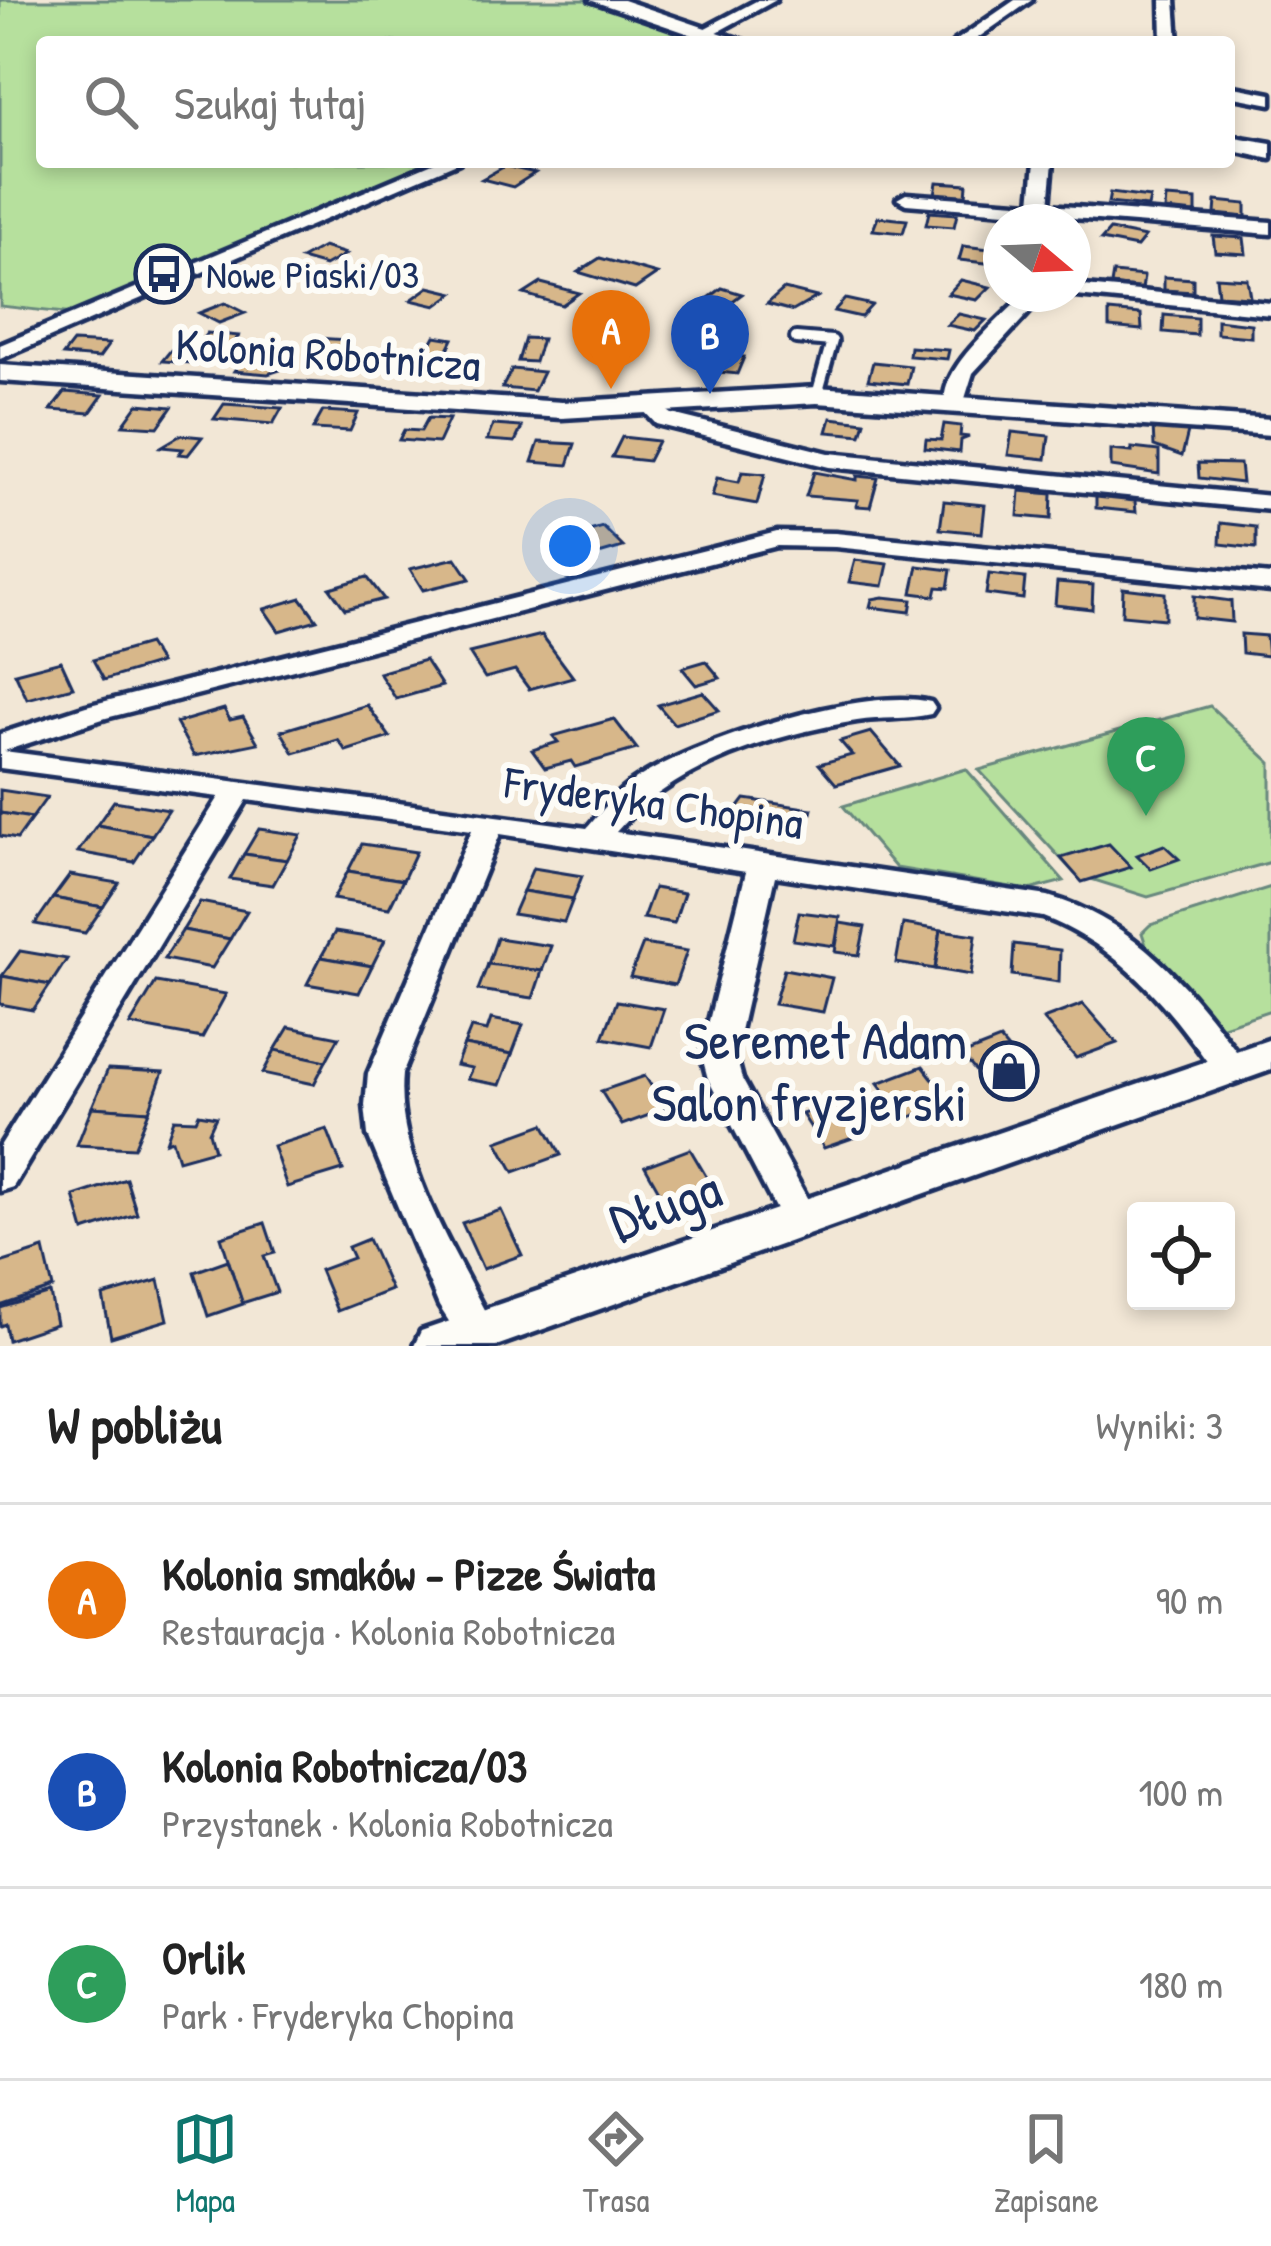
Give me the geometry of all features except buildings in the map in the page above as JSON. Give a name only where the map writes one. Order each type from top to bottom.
[{"type":"main road","points":[[601,0],[692,36]]},
{"type":"main road","points":[[1235,144],[1271,151]]},
{"type":"street","points":[[701,36],[769,0]]},
{"type":"street","points":[[971,36],[1025,0]]},
{"type":"street","points":[[1168,0],[1170,36]]},
{"type":"street","points":[[1235,92],[1271,99]]},
{"type":"street","points":[[0,353],[436,168]]},
{"type":"street","points":[[1040,204],[1043,168]]},
{"type":"street","points":[[906,199],[983,208]]},
{"type":"street","points":[[1091,218],[1271,228]]},
{"type":"street","points":[[1091,293],[1271,309]]},
{"type":"street","points":[[954,403],[964,370],[1019,312]]},
{"type":"street","name":"Kolonia Robotnicza","points":[[0,374],[528,409],[651,407],[817,395],[1271,427]]},
{"type":"street","name":"Kolonia Robotnicza","points":[[651,407],[664,419],[829,460],[1271,503]]},
{"type":"street","points":[[0,743],[96,712],[777,539],[835,540],[1271,583]]},
{"type":"street","points":[[593,839],[641,790],[679,767],[864,709],[922,709]]},
{"type":"street","name":"Fryderyka Chopina","points":[[0,759],[490,824],[1048,907],[1081,917],[1134,952],[1251,1061]]},
{"type":"street","points":[[0,1177],[239,789]]},
{"type":"street","points":[[457,1339],[458,1306],[395,1156],[382,1105],[385,1074],[490,824]]},
{"type":"street","points":[[763,864],[718,1053],[725,1079],[799,1218]]},
{"type":"street","name":"Długa","points":[[457,1339],[1251,1061]]},
{"type":"lane","points":[[796,338],[832,340],[817,395]]},
{"type":"green space","points":[[0,0],[601,0],[717,36],[36,36],[36,168],[436,168],[92,316],[0,306]]},
{"type":"green space","points":[[1210,706],[1271,763],[1271,862],[1148,897],[1075,874],[979,770]]},
{"type":"green space","points":[[966,769],[1064,881],[1029,890],[896,868],[843,806]]},
{"type":"green space","points":[[1271,887],[1271,1010],[1220,1027],[1146,945],[1142,933],[1150,925]]},
{"type":"place","name":"Nowe Piaski/03","points":[[164,274]]},
{"type":"place","name":"Kolonia smaków - Pizze Świata","points":[[611,389]]},
{"type":"place","name":"Kolonia Robotnicza/03","points":[[710,394]]},
{"type":"place","name":"Orlik","points":[[1146,816]]},
{"type":"place","name":"Seremet Adam Salon fryzjerski","points":[[1009,1071]]}]
